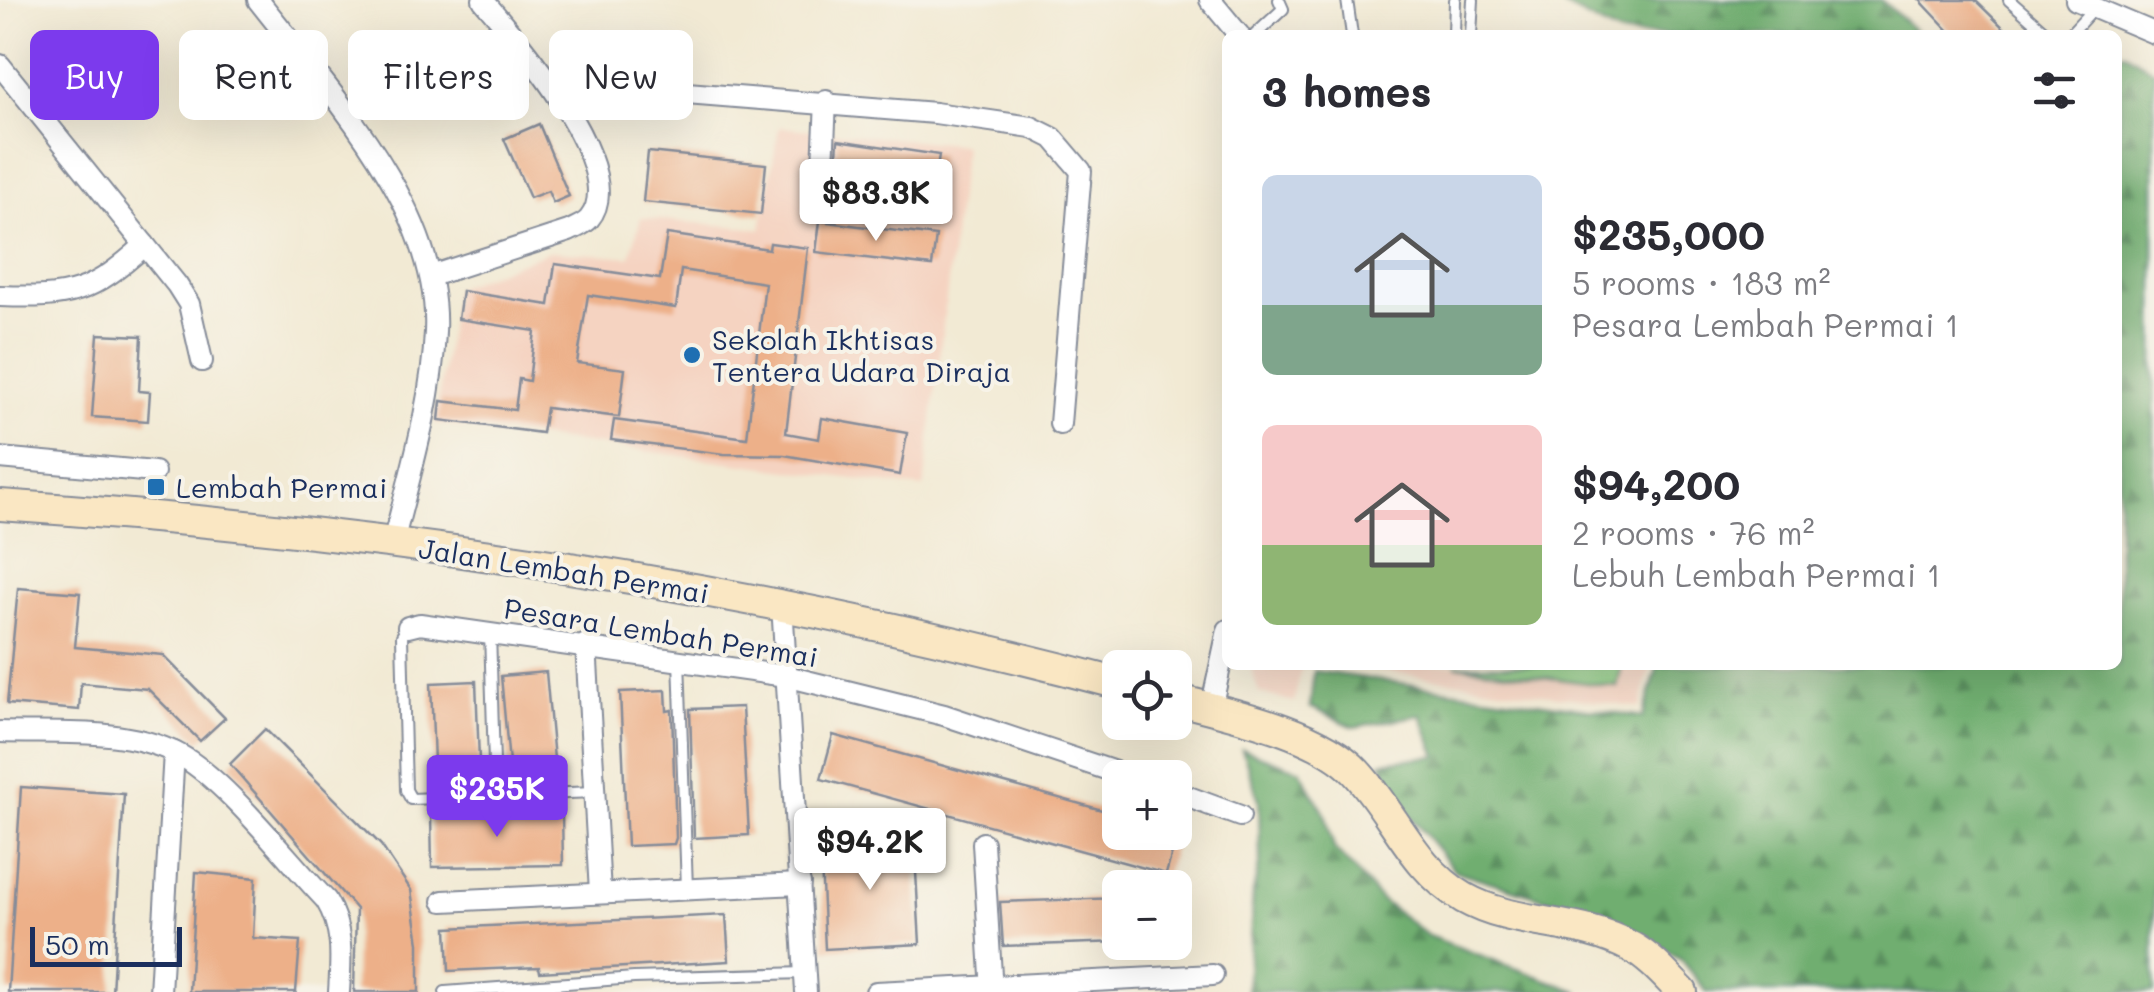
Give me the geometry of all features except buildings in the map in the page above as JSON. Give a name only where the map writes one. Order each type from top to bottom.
[{"type":"main road","name":"Jalan Lembah Permai","points":[[0,505],[165,516],[393,543],[782,604],[1102,680]]},
{"type":"main road","points":[[1192,704],[1326,750],[1355,770],[1412,852],[1442,884],[1468,900],[1496,913],[1592,933],[1632,947],[1682,992]]},
{"type":"street","points":[[258,0],[360,132],[418,235],[430,276],[436,329],[430,383],[393,543]]},
{"type":"street","points":[[483,0],[549,85]]},
{"type":"street","points":[[1210,0],[1236,30]]},
{"type":"street","points":[[2085,4],[2154,33]]},
{"type":"street","points":[[0,64],[189,304],[202,361]]},
{"type":"street","points":[[693,94],[826,102],[1031,128],[1071,154],[1082,171],[1081,202],[1062,367],[1060,424]]},
{"type":"street","points":[[822,187],[826,102]]},
{"type":"street","points":[[430,276],[569,231],[589,220],[597,180],[573,120]]},
{"type":"street","points":[[0,296],[54,297],[91,289],[144,245]]},
{"type":"street","points":[[0,458],[154,472]]},
{"type":"street","points":[[782,604],[806,983]]},
{"type":"street","name":"Pesara Lembah Permai","points":[[408,626],[420,624],[586,644],[786,676],[944,716],[1102,768]]},
{"type":"street","points":[[586,644],[600,893]]},
{"type":"street","points":[[1211,709],[1222,658]]},
{"type":"street","points":[[0,732],[114,736],[174,752],[204,772],[326,900],[338,920],[342,945],[339,992]]},
{"type":"street","points":[[160,992],[174,752]]},
{"type":"street","points":[[1192,798],[1240,816]]},
{"type":"street","points":[[983,842],[992,989]]},
{"type":"street","points":[[443,901],[800,884]]},
{"type":"street","points":[[876,992],[1171,985],[1213,975]]},
{"type":"lane","points":[[1261,30],[1284,10],[1279,0]]},
{"type":"lane","points":[[1347,0],[1351,30]]},
{"type":"lane","points":[[1454,0],[1454,30]]},
{"type":"lane","points":[[1471,30],[1473,0]]},
{"type":"lane","points":[[2009,0],[2042,30]]},
{"type":"lane","points":[[2071,30],[2085,4]]},
{"type":"lane","points":[[408,626],[402,636],[406,790],[411,799],[594,792]]},
{"type":"lane","points":[[490,632],[495,796]]},
{"type":"lane","points":[[678,658],[688,888]]},
{"type":"lane","points":[[444,992],[634,978],[806,983]]},
{"type":"shaded area","name":"Sekolah Ikhtisas Tentera Udara Diraja","points":[[779,127],[964,145],[924,488],[435,423],[455,288],[550,251],[630,257],[641,218],[761,229]]},
{"type":"shaded area","points":[[1252,670],[1301,670],[1294,702],[1259,693]]},
{"type":"shaded area","points":[[1377,670],[1650,670],[1640,708]]},
{"type":"green space","points":[[1552,0],[1881,0],[1914,30],[1610,30]]},
{"type":"green space","points":[[2122,54],[2154,71],[2154,992],[1707,992],[1681,959],[1613,920],[1455,871],[1401,805],[1382,762],[1437,756],[1421,715],[1354,727],[1310,707],[1314,671],[1643,717],[1657,670],[2122,670]]},
{"type":"green space","points":[[1492,670],[1621,670],[1617,687]]},
{"type":"green space","points":[[1242,749],[1300,770],[1325,814],[1334,848],[1381,900],[1428,936],[1580,992],[1247,992],[1253,892],[1260,861],[1259,800]]},
{"type":"place","name":"Sekolah Ikhtisas Tentera Udara Diraja","points":[[692,355]]},
{"type":"place","name":"Lembah Permai","points":[[156,487]]}]
